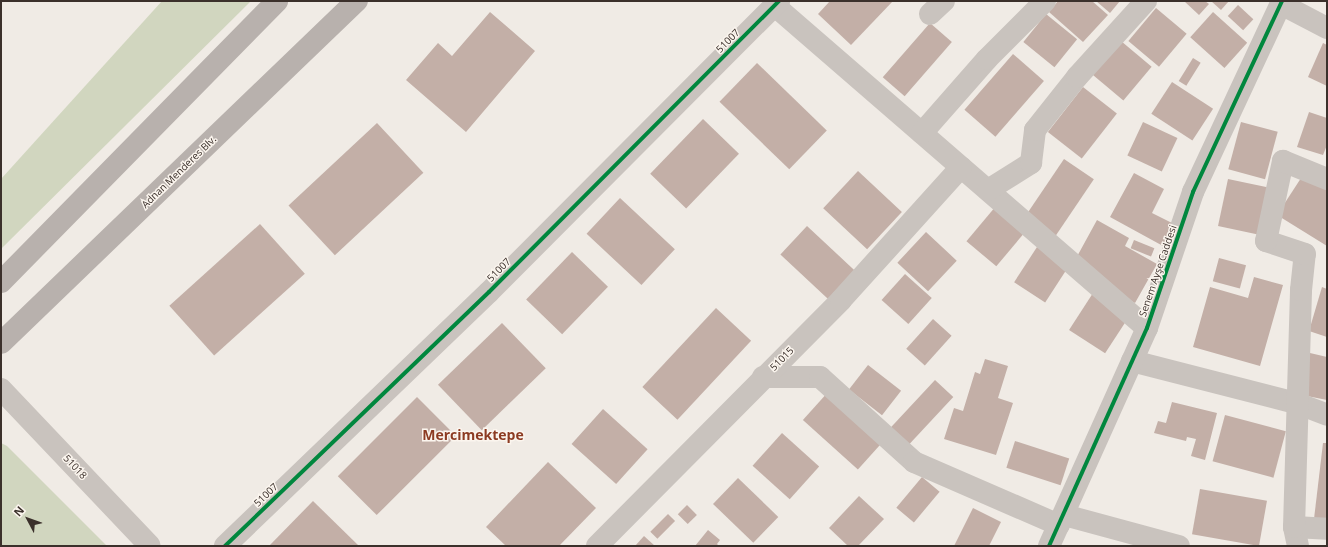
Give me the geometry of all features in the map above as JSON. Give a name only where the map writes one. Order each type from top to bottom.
[{"type":"main road","points":[[4,276],[277,1]]},
{"type":"main road","name":"Adnan Menderes Blv.","points":[[1,343],[358,1]]},
{"type":"street","points":[[922,133],[986,58],[1045,1]]},
{"type":"street","points":[[988,190],[1031,163],[1035,130],[1077,77],[1146,1]]},
{"type":"street","points":[[1282,2],[1327,28]]},
{"type":"street","name":"Senem Ayşe Caddesi","points":[[1049,546],[1147,328],[1193,192],[1282,2]]},
{"type":"street","points":[[777,3],[922,133],[1147,328]]},
{"type":"street","name":"51007","points":[[225,546],[489,292],[777,3]]},
{"type":"street","points":[[1327,179],[1283,162],[1266,241],[1305,254],[1300,290],[1296,536],[1327,529]]},
{"type":"street","name":"51015","points":[[598,546],[763,377],[841,300],[961,167]]},
{"type":"street","points":[[1132,362],[1299,404],[1327,415]]},
{"type":"street","points":[[763,377],[820,377],[914,462],[1062,520],[1179,546]]},
{"type":"street","name":"51018","points":[[1,389],[150,546]]},
{"type":"green space","points":[[162,1],[250,2],[1,249],[1,179]]},
{"type":"green space","points":[[1,443],[7,446],[107,546],[1,546]]},
{"type":"building","points":[[830,1],[893,1],[851,45],[818,14]]},
{"type":"building","points":[[1058,1],[1092,1],[1108,15],[1083,42],[1049,12]]},
{"type":"building","points":[[1096,1],[1120,1],[1110,13]]},
{"type":"building","points":[[1184,1],[1205,1],[1209,4],[1199,15]]},
{"type":"building","points":[[1211,1],[1229,1],[1221,10]]},
{"type":"building","points":[[1238,5],[1253,19],[1243,30],[1228,16]]},
{"type":"building","points":[[1156,8],[1187,34],[1159,67],[1128,41]]},
{"type":"building","points":[[490,12],[535,51],[466,132],[406,80],[438,43],[452,56]]},
{"type":"building","points":[[1213,12],[1247,43],[1224,68],[1190,37]]},
{"type":"building","points":[[1046,14],[1077,39],[1054,67],[1023,42]]},
{"type":"building","points":[[930,23],[952,42],[905,96],[883,77]]},
{"type":"building","points":[[1121,41],[1152,67],[1123,100],[1093,75]]},
{"type":"building","points":[[1323,43],[1327,45],[1327,86],[1308,77]]},
{"type":"building","points":[[1013,54],[1044,81],[995,137],[964,110]]},
{"type":"building","points":[[1193,58],[1201,63],[1186,86],[1179,81]]},
{"type":"building","points":[[757,63],[827,130],[789,169],[719,102]]},
{"type":"building","points":[[1172,82],[1213,109],[1192,141],[1151,114]]},
{"type":"building","points":[[1083,87],[1117,113],[1082,158],[1048,132]]},
{"type":"building","points":[[1309,112],[1327,118],[1327,145],[1323,155],[1297,147]]},
{"type":"building","points":[[703,119],[739,154],[686,208],[650,174]]},
{"type":"building","points":[[1143,122],[1177,138],[1162,172],[1127,156]]},
{"type":"building","points":[[1241,122],[1278,132],[1265,179],[1228,169]]},
{"type":"building","points":[[377,123],[423,173],[335,255],[289,206]]},
{"type":"building","points":[[1064,159],[1094,179],[1054,238],[1024,218]]},
{"type":"building","points":[[858,171],[902,212],[867,249],[823,208]]},
{"type":"building","points":[[1134,173],[1164,189],[1152,213],[1174,224],[1163,246],[1110,217]]},
{"type":"building","points":[[1303,175],[1327,190],[1327,246],[1277,215]]},
{"type":"building","points":[[1228,179],[1275,189],[1265,236],[1218,226]]},
{"type":"building","points":[[620,198],[675,249],[641,285],[587,234]]},
{"type":"building","points":[[996,206],[1026,231],[996,266],[966,241]]},
{"type":"building","points":[[1097,220],[1129,238],[1125,246],[1157,264],[1135,303],[1098,282],[1074,262]]},
{"type":"building","points":[[260,224],[305,274],[214,355],[169,306]]},
{"type":"building","points":[[807,226],[856,272],[829,300],[780,255]]},
{"type":"building","points":[[926,232],[957,261],[928,291],[897,263]]},
{"type":"building","points":[[1134,240],[1154,248],[1151,257],[1131,248]]},
{"type":"building","points":[[1037,247],[1068,267],[1045,302],[1014,282]]},
{"type":"building","points":[[572,252],[608,287],[562,334],[526,299]]},
{"type":"building","points":[[1219,258],[1246,265],[1240,288],[1213,281]]},
{"type":"building","points":[[905,274],[932,298],[908,324],[882,300]]},
{"type":"building","points":[[1254,277],[1283,285],[1260,366],[1193,347],[1210,287],[1248,298]]},
{"type":"building","points":[[1322,287],[1327,289],[1327,337],[1309,331]]},
{"type":"building","points":[[1093,293],[1129,316],[1105,353],[1069,330]]},
{"type":"building","points":[[716,308],[751,341],[677,420],[642,387]]},
{"type":"building","points":[[933,319],[952,336],[925,365],[906,349]]},
{"type":"building","points":[[502,323],[546,368],[482,430],[438,385]]},
{"type":"building","points":[[1310,353],[1327,357],[1327,400],[1302,395]]},
{"type":"building","points":[[985,359],[1008,366],[998,398],[1013,403],[996,455],[944,439],[954,408],[963,411],[975,372],[980,374]]},
{"type":"building","points":[[868,365],[901,391],[882,415],[849,389]]},
{"type":"building","points":[[935,380],[953,397],[906,448],[888,430]]},
{"type":"building","points":[[829,391],[884,441],[858,469],[803,420]]},
{"type":"building","points":[[417,397],[456,436],[377,515],[338,476]]},
{"type":"building","points":[[1172,402],[1217,413],[1205,460],[1191,456],[1196,439],[1187,437],[1186,441],[1154,433],[1158,421],[1166,423]]},
{"type":"building","points":[[603,409],[648,449],[616,484],[572,444]]},
{"type":"building","points":[[1225,415],[1286,431],[1273,478],[1213,461]]},
{"type":"building","points":[[782,433],[819,466],[790,499],[753,466]]},
{"type":"building","points":[[1015,441],[1069,459],[1061,485],[1006,468]]},
{"type":"building","points":[[1323,443],[1327,443],[1327,521],[1314,519]]},
{"type":"building","points":[[548,462],[596,508],[559,546],[506,546],[486,527]]},
{"type":"building","points":[[922,477],[940,492],[914,522],[896,508]]},
{"type":"building","points":[[738,478],[778,517],[753,543],[713,504]]},
{"type":"building","points":[[1200,489],[1267,501],[1259,546],[1192,534]]},
{"type":"building","points":[[859,496],[884,519],[858,546],[848,546],[829,528]]},
{"type":"building","points":[[313,501],[359,546],[269,546]]},
{"type":"building","points":[[687,505],[697,515],[688,524],[678,514]]},
{"type":"building","points":[[973,508],[1001,522],[989,546],[954,546]]},
{"type":"building","points":[[668,514],[675,521],[657,539],[650,532]]},
{"type":"building","points":[[708,530],[720,540],[717,544],[719,546],[695,546]]},
{"type":"building","points":[[644,536],[655,546],[635,546]]},
{"type":"cycle path","points":[[225,546],[489,292],[779,1]]},
{"type":"cycle path","points":[[1049,546],[1147,328],[1193,192],[1282,1]]},
{"type":"district","name":"Mercimektepe","points":[[473,435]]}]
